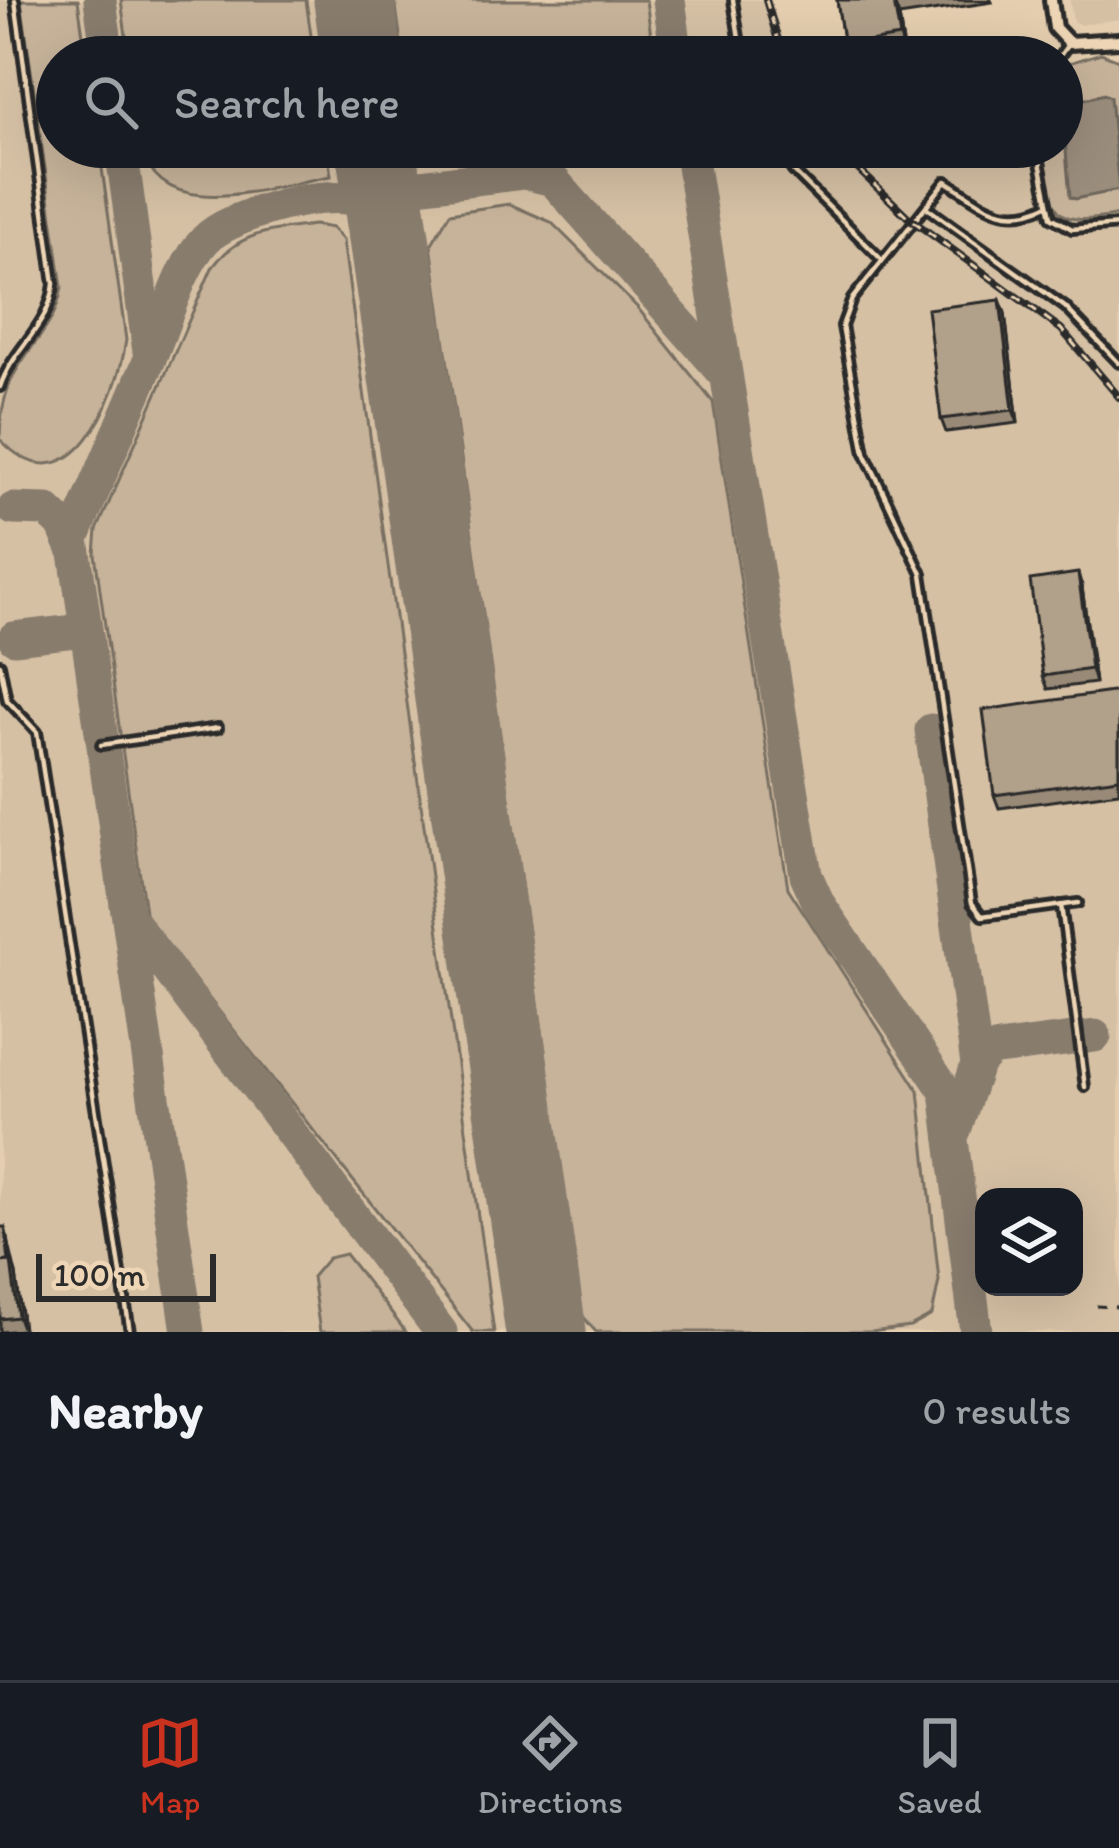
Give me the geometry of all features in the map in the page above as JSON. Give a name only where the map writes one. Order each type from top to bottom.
[{"type":"street","points":[[1051,0],[1064,36]]},
{"type":"street","points":[[1083,40],[1119,40]]},
{"type":"lane","points":[[14,0],[36,156]]},
{"type":"lane","points":[[733,0],[739,36]]},
{"type":"lane","points":[[0,387],[9,360],[52,305],[54,284],[38,168]]},
{"type":"lane","points":[[791,168],[881,259]]},
{"type":"lane","points":[[1040,168],[1045,206],[1059,224],[1072,229],[1119,225]]},
{"type":"lane","points":[[1045,206],[1008,216],[946,181],[852,299],[842,326],[865,453],[922,574],[971,903],[982,916],[1078,903]]},
{"type":"lane","points":[[926,207],[1065,308],[1119,363]]},
{"type":"lane","points":[[0,664],[7,700],[37,732],[130,1332]]},
{"type":"lane","points":[[101,745],[218,728]]},
{"type":"lane","points":[[1061,905],[1085,1088]]},
{"type":"path","points":[[1096,1306],[1119,1307]]},
{"type":"shaded area","points":[[0,0],[771,0],[782,36],[36,36],[36,168],[1035,168],[1042,213],[1052,227],[1070,236],[1119,230],[1119,1332],[0,1332]]},
{"type":"shaded area","points":[[21,0],[78,0],[83,36],[36,36],[36,105]]},
{"type":"shaded area","points":[[121,0],[306,0],[311,36],[126,36]]},
{"type":"shaded area","points":[[395,0],[646,0],[651,36],[400,36]]},
{"type":"shaded area","points":[[1070,0],[1119,0],[1119,19],[1080,25],[1073,21]]},
{"type":"shaded area","points":[[1101,53],[1119,60],[1119,215],[1096,219],[1066,217],[1058,210],[1047,168],[1083,168],[1083,59]]},
{"type":"shaded area","points":[[1110,97],[1119,190],[1075,199],[1070,197],[1067,168],[1083,168],[1083,100]]},
{"type":"shaded area","points":[[45,168],[102,168],[126,340],[101,417],[69,456],[48,464],[25,459],[0,439],[2,410],[17,369],[48,324],[62,287]]},
{"type":"shaded area","points":[[151,168],[330,168],[331,176],[222,195],[171,187]]},
{"type":"shaded area","points":[[509,204],[551,222],[637,307],[713,402],[788,888],[919,1091],[939,1281],[932,1315],[910,1327],[871,1332],[596,1332],[582,1315],[431,245],[450,213]]},
{"type":"shaded area","points":[[314,225],[332,228],[343,240],[494,1332],[473,1332],[146,919],[95,554],[97,530],[212,268],[245,240]]},
{"type":"shaded area","points":[[345,1254],[406,1332],[320,1332],[312,1277],[328,1258]]},
{"type":"building","points":[[837,0],[912,0],[894,3],[900,36],[842,36]]},
{"type":"building","points":[[1000,300],[1013,410],[941,419],[927,309]]},
{"type":"building","points":[[1078,573],[1091,669],[1043,676],[1030,580]]},
{"type":"building","points":[[1119,691],[1119,778],[994,795],[983,710]]},
{"type":"building","points":[[0,1227],[5,1227],[9,1261],[0,1262]]},
{"type":"building","points":[[11,1261],[18,1317],[0,1319],[0,1262]]},
{"type":"taxiway","points":[[100,0],[105,36]]},
{"type":"taxiway","points":[[669,0],[674,36]]},
{"type":"taxiway","points":[[124,168],[150,359],[73,539],[188,1332]]},
{"type":"taxiway","points":[[693,168],[806,875],[819,904],[946,1092],[976,1332]]},
{"type":"taxiway","points":[[389,241],[397,204],[411,187],[524,173],[553,180],[723,372]]},
{"type":"taxiway","points":[[150,358],[196,252],[217,230],[235,221],[305,200],[348,198],[370,210],[389,241]]},
{"type":"taxiway","points":[[13,509],[47,510],[62,524],[74,551]]},
{"type":"taxiway","points":[[14,638],[84,630]]},
{"type":"taxiway","points":[[931,730],[977,1065],[955,1130]]},
{"type":"taxiway","points":[[130,919],[441,1332]]},
{"type":"taxiway","points":[[977,1065],[990,1050],[1095,1036]]},
{"type":"runway","points":[[354,0],[359,36]]},
{"type":"runway","points":[[379,168],[546,1332]]},
{"type":"railway","points":[[766,0],[777,36]]},
{"type":"railway","points":[[857,168],[909,218],[1061,329],[1119,397]]}]
